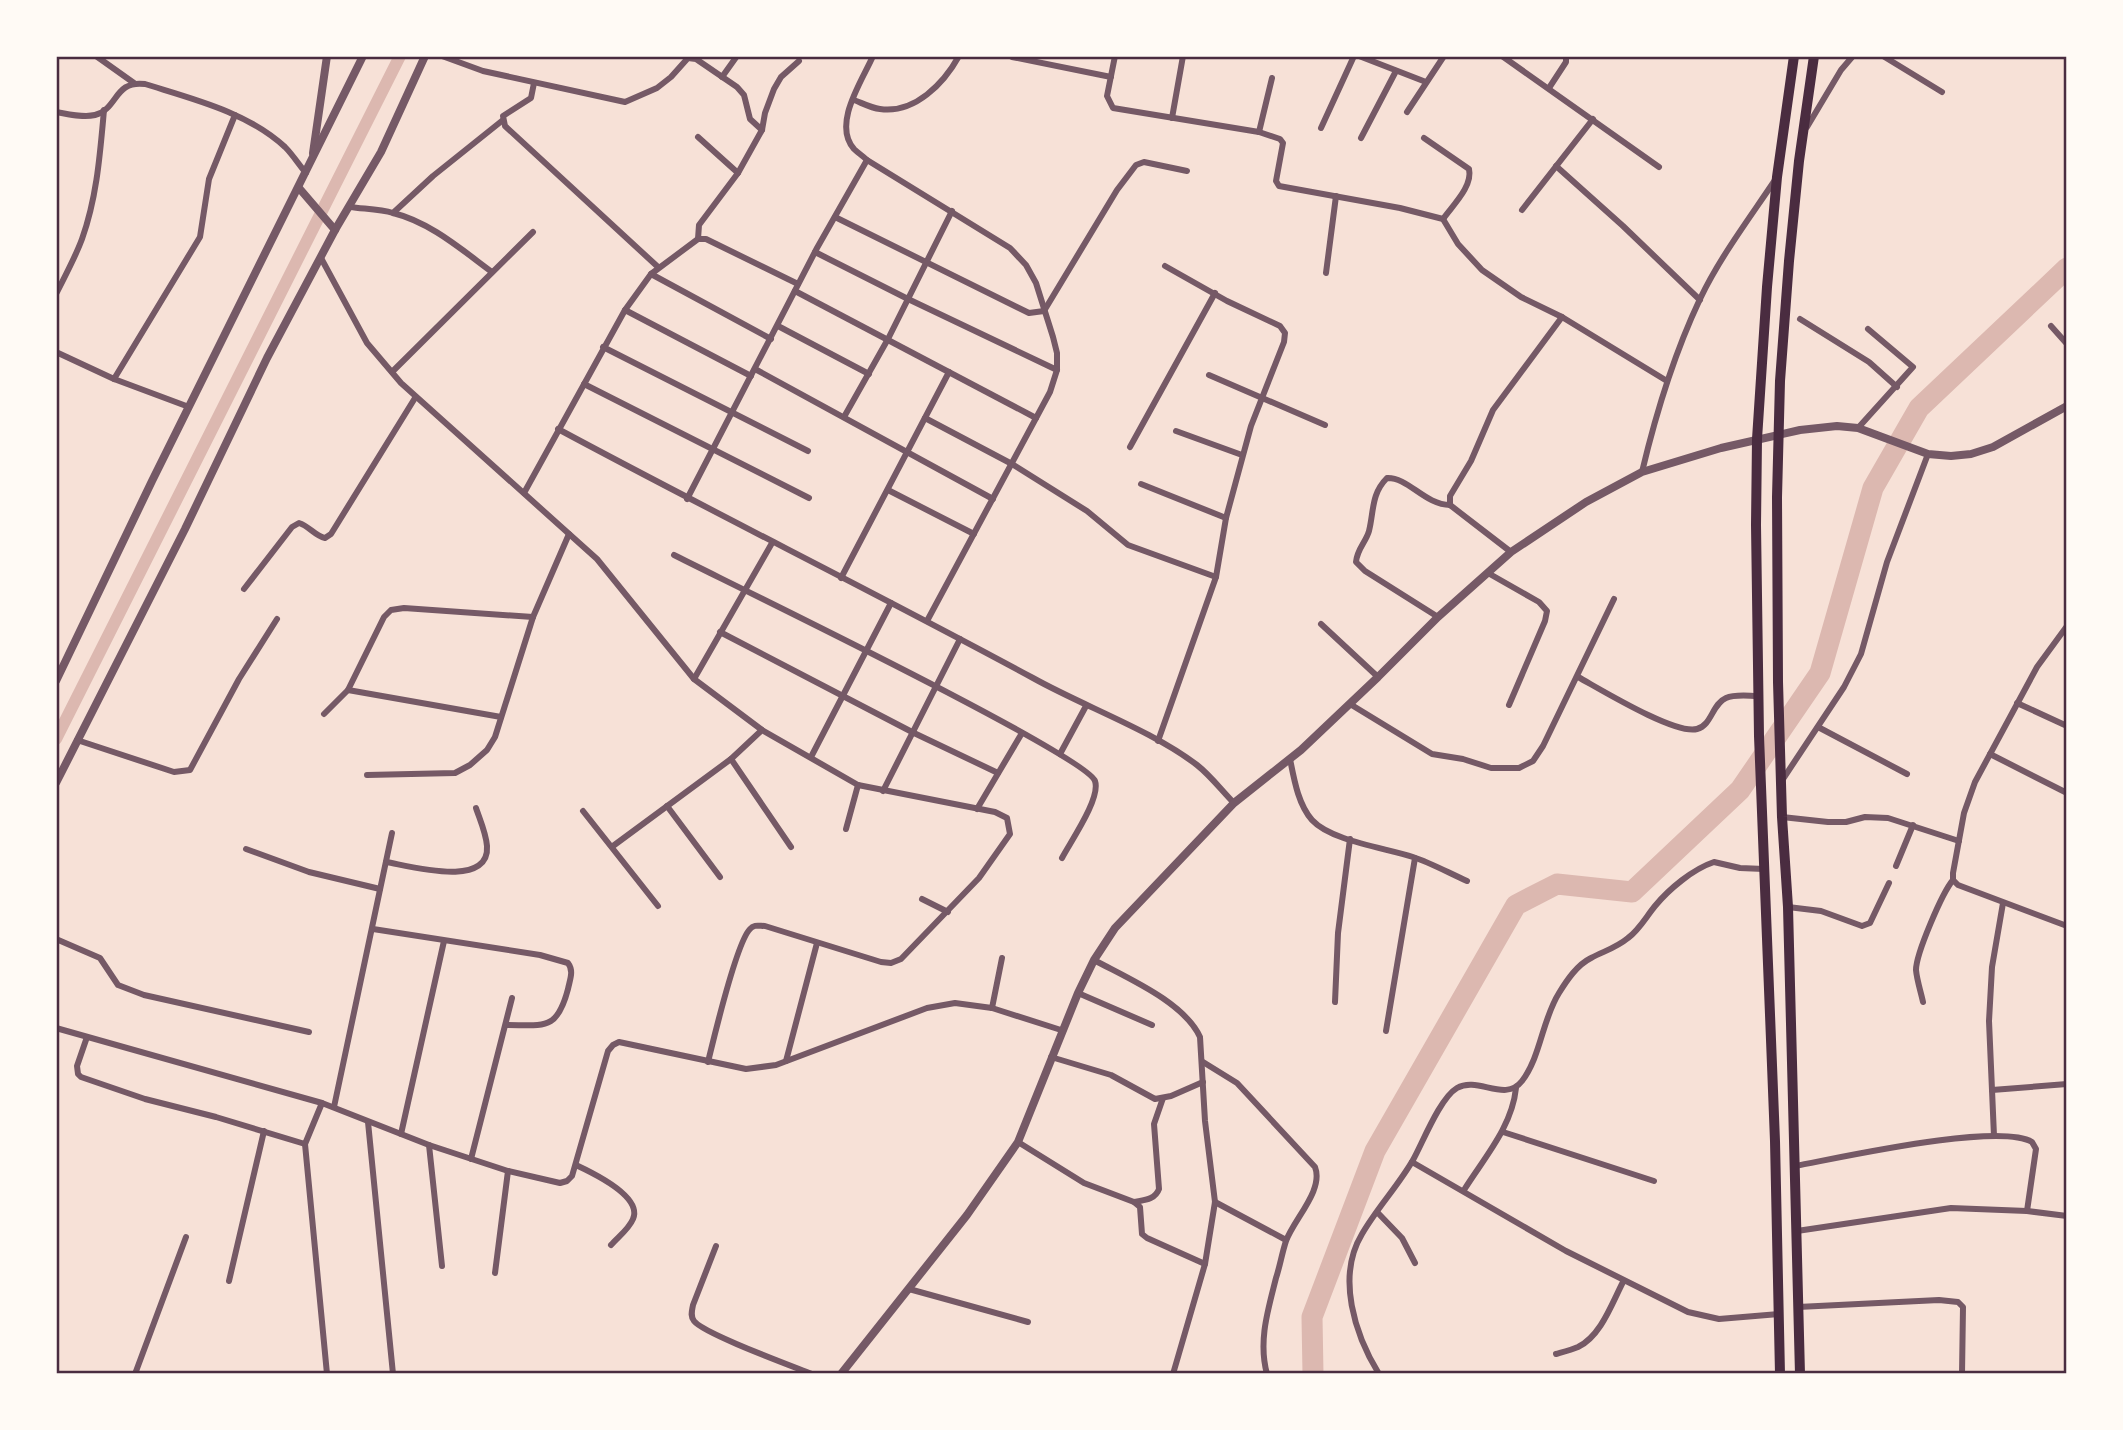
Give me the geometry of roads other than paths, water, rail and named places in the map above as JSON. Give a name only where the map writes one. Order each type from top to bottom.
[{"type":"highway","points":[[1780,1374],[1759,736],[1756,526],[1757,439],[1777,177],[1794,56]]},
{"type":"highway","points":[[1800,1374],[1788,907],[1778,682],[1777,497],[1780,381],[1789,261],[1802,134],[1814,56]]},
{"type":"street","points":[[96,56],[134,83],[204,103],[269,134],[287,149],[306,173]]},
{"type":"street","points":[[311,162],[326,56]]},
{"type":"street","points":[[56,681],[363,56]]},
{"type":"street","points":[[56,783],[186,528],[267,358],[321,258],[333,227],[350,207],[381,152],[425,56]]},
{"type":"street","points":[[442,56],[483,71],[625,102],[657,88],[688,58],[696,59],[744,95],[750,119],[762,130]]},
{"type":"street","points":[[722,77],[737,56]]},
{"type":"street","points":[[873,56],[847,116],[846,132],[852,148],[867,160],[1010,248],[1026,265],[1036,283],[1057,353],[1057,370],[1050,392],[927,621]]},
{"type":"street","points":[[854,100],[881,110],[909,103],[941,84],[959,56]]},
{"type":"street","points":[[1115,56],[1107,96],[1113,108],[1259,132],[1280,139],[1283,143],[1276,181],[1279,186],[1400,208],[1443,219],[1458,244],[1478,266],[1521,297],[1562,317],[1667,382]]},
{"type":"street","points":[[1172,118],[1183,56]]},
{"type":"street","points":[[1321,128],[1357,56],[1426,82]]},
{"type":"street","points":[[1407,112],[1444,56]]},
{"type":"street","points":[[1502,56],[1659,167]]},
{"type":"street","points":[[1549,88],[1566,61],[1566,56]]},
{"type":"street","points":[[1802,134],[1841,70],[1853,56]]},
{"type":"street","points":[[1883,56],[1942,92]]},
{"type":"street","points":[[1012,57],[1111,76]]},
{"type":"street","points":[[698,239],[699,225],[738,173],[762,130],[774,89],[781,77],[799,61]]},
{"type":"street","points":[[1361,138],[1396,71]]},
{"type":"street","points":[[1259,132],[1272,78]]},
{"type":"street","points":[[56,112],[96,115],[104,110],[124,87],[134,83]]},
{"type":"street","points":[[393,213],[433,176],[503,120],[507,113],[531,98],[534,83]]},
{"type":"street","points":[[56,294],[81,243],[89,216],[98,177],[104,110]]},
{"type":"street","points":[[114,379],[200,237],[209,179],[235,116]]},
{"type":"street","points":[[503,120],[617,232],[658,267]]},
{"type":"street","points":[[1522,210],[1593,120]]},
{"type":"street","points":[[698,137],[738,173]]},
{"type":"street","points":[[1424,138],[1469,169],[1471,177],[1443,219]]},
{"type":"street","points":[[687,499],[815,252],[867,160]]},
{"type":"street","points":[[1044,311],[1117,190],[1136,165],[1144,162],[1186,171]]},
{"type":"street","points":[[1556,166],[1700,300]]},
{"type":"street","points":[[1642,472],[1653,422],[1700,300],[1717,268],[1777,177]]},
{"type":"street","points":[[299,188],[333,227]]},
{"type":"street","points":[[1326,273],[1336,196]]},
{"type":"street","points":[[350,207],[393,213],[412,219],[450,241],[492,272]]},
{"type":"street","points":[[844,417],[888,340],[952,211]]},
{"type":"street","points":[[835,217],[1029,313],[1044,311]]},
{"type":"street","points":[[392,372],[533,232]]},
{"type":"street","points":[[524,493],[625,310],[658,267],[698,239],[715,243],[888,340],[1036,418]]},
{"type":"street","points":[[815,252],[1057,370]]},
{"type":"street","points":[[321,258],[368,343],[415,398],[597,559],[694,679],[762,730],[858,785],[995,812],[1007,818],[1010,834],[979,878],[901,960],[881,962],[765,926],[755,925],[750,929],[740,948],[708,1062]]},
{"type":"street","points":[[1158,741],[1216,577],[1226,518],[1242,455],[1285,333],[1280,326],[1165,266]]},
{"type":"street","points":[[651,274],[771,339]]},
{"type":"street","points":[[1130,447],[1215,293]]},
{"type":"street","points":[[625,310],[844,417],[992,499]]},
{"type":"street","points":[[1450,505],[1450,496],[1471,461],[1493,410],[1562,317]]},
{"type":"street","points":[[1800,319],[1869,362],[1896,387]]},
{"type":"street","points":[[778,326],[869,374]]},
{"type":"street","points":[[2051,326],[2067,344]]},
{"type":"street","points":[[1858,428],[1913,367],[1868,328]]},
{"type":"street","points":[[603,347],[808,451]]},
{"type":"street","points":[[56,352],[114,379],[189,407]]},
{"type":"street","points":[[841,578],[949,372]]},
{"type":"street","points":[[1209,375],[1325,425]]},
{"type":"street","points":[[584,384],[809,498]]},
{"type":"street","points":[[244,590],[292,527],[299,523],[306,525],[319,537],[325,538],[331,534],[415,398]]},
{"type":"street","points":[[841,1374],[985,1191],[1018,1142],[1061,1030],[1094,960],[1115,928],[1237,801],[1290,760],[1438,617],[1511,552],[1586,502],[1642,472],[1687,457],[1757,439],[1822,427],[1858,428],[1924,453],[1951,456],[1971,454],[1993,447],[2067,406]]},
{"type":"street","points":[[925,418],[1012,464],[1087,511],[1128,545],[1216,577]]},
{"type":"street","points":[[558,429],[687,499],[1158,741],[1199,767],[1237,801]]},
{"type":"street","points":[[1176,431],[1242,455]]},
{"type":"street","points":[[1781,782],[1818,727],[1861,654],[1887,562],[1924,453]]},
{"type":"street","points":[[1438,617],[1364,571],[1356,562],[1369,530],[1376,494],[1387,478],[1397,479],[1437,504],[1450,505],[1511,552]]},
{"type":"street","points":[[1141,484],[1226,518]]},
{"type":"street","points":[[888,490],[974,534]]},
{"type":"street","points":[[367,775],[455,773],[470,765],[487,750],[495,737],[533,617],[569,534]]},
{"type":"street","points":[[694,679],[772,543]]},
{"type":"street","points":[[674,555],[938,687],[1060,754],[1094,776],[1097,785],[1095,797],[1062,858]]},
{"type":"street","points":[[1488,573],[1539,602],[1546,611],[1545,621],[1510,705]]},
{"type":"street","points":[[1350,704],[1432,754],[1462,759],[1490,768],[1519,768],[1533,761],[1543,746],[1614,600]]},
{"type":"street","points":[[811,757],[891,603]]},
{"type":"street","points":[[324,714],[348,690],[384,617],[391,610],[404,608],[533,617]]},
{"type":"street","points":[[77,740],[173,772],[190,770],[239,679],[277,619]]},
{"type":"street","points":[[1321,624],[1378,677]]},
{"type":"street","points":[[1923,1002],[1916,967],[1945,889],[1953,880],[1964,813],[1975,782],[2037,667],[2067,626]]},
{"type":"street","points":[[720,632],[914,733],[998,773]]},
{"type":"street","points":[[883,791],[960,639]]},
{"type":"street","points":[[1578,677],[1645,713],[1686,729],[1698,729],[1706,723],[1719,702],[1727,697],[1758,696]]},
{"type":"street","points":[[348,690],[501,717]]},
{"type":"street","points":[[2017,704],[2067,726]]},
{"type":"street","points":[[1060,754],[1086,706]]},
{"type":"street","points":[[1818,727],[1907,774]]},
{"type":"street","points":[[612,846],[731,759],[762,730]]},
{"type":"street","points":[[977,809],[1021,733]]},
{"type":"street","points":[[1990,754],[2067,793]]},
{"type":"street","points":[[731,759],[791,847]]},
{"type":"street","points":[[1290,760],[1296,787],[1312,819],[1321,827],[1350,839],[1415,858],[1467,881]]},
{"type":"street","points":[[846,829],[858,785]]},
{"type":"street","points":[[667,806],[720,877]]},
{"type":"street","points":[[386,862],[457,872],[471,871],[485,859],[487,848],[476,808]]},
{"type":"street","points":[[583,811],[658,906]]},
{"type":"street","points":[[1782,817],[1828,822],[1878,817],[1913,825],[1959,841]]},
{"type":"street","points":[[1896,866],[1913,825]]},
{"type":"street","points":[[334,1107],[392,833]]},
{"type":"street","points":[[1335,1002],[1338,933],[1350,839]]},
{"type":"street","points":[[246,849],[309,872],[380,889]]},
{"type":"street","points":[[1386,1031],[1415,858]]},
{"type":"street","points":[[1464,1190],[1503,1132],[1512,1110],[1516,1088],[1528,1071],[1558,994],[1577,968],[1631,936],[1656,904],[1703,867],[1714,862],[1740,868],[1764,869]]},
{"type":"street","points":[[1953,880],[1958,885],[2067,926]]},
{"type":"street","points":[[1788,907],[1821,911],[1862,926],[1870,923],[1889,883]]},
{"type":"street","points":[[922,899],[948,912]]},
{"type":"street","points":[[1994,1136],[1989,1021],[1992,967],[2003,903]]},
{"type":"street","points":[[373,929],[540,955],[568,963],[572,968],[571,977],[559,1016],[552,1022],[540,1025],[506,1025]]},
{"type":"street","points":[[56,939],[100,958],[118,985],[144,995],[309,1032]]},
{"type":"street","points":[[401,1134],[444,941]]},
{"type":"street","points":[[786,1061],[817,943]]},
{"type":"street","points":[[992,1008],[1002,958]]},
{"type":"street","points":[[1094,960],[1140,985],[1184,1016],[1196,1028],[1200,1037],[1205,1121],[1215,1202],[1205,1264],[1173,1374]]},
{"type":"street","points":[[1078,993],[1152,1024]]},
{"type":"street","points":[[471,1159],[512,998]]},
{"type":"street","points":[[56,1027],[322,1103],[429,1145],[508,1171],[560,1183],[572,1176],[608,1051],[613,1045],[626,1043],[746,1069],[762,1068],[941,1005],[955,1003],[992,1008],[1061,1030]]},
{"type":"street","points":[[87,1037],[77,1066],[81,1077],[145,1099],[264,1130],[306,1144]]},
{"type":"street","points":[[1051,1057],[1111,1075],[1155,1099],[1203,1082]]},
{"type":"street","points":[[1203,1062],[1237,1083],[1315,1167],[1318,1174],[1314,1189],[1286,1240],[1262,1346],[1267,1374]]},
{"type":"street","points":[[1992,1090],[2067,1084]]},
{"type":"street","points":[[1380,1374],[1371,1362],[1349,1295],[1353,1253],[1362,1233],[1412,1162],[1444,1102],[1457,1088],[1472,1085],[1495,1090],[1516,1088]]},
{"type":"street","points":[[1134,1202],[1156,1196],[1158,1189],[1154,1132],[1156,1116],[1163,1098]]},
{"type":"street","points":[[322,1103],[306,1144],[306,1171],[327,1374]]},
{"type":"street","points":[[368,1122],[393,1374]]},
{"type":"street","points":[[229,1281],[264,1130]]},
{"type":"street","points":[[1503,1132],[1654,1181]]},
{"type":"street","points":[[1795,1166],[1942,1140],[1994,1136],[2026,1139],[2032,1142],[2036,1149],[2027,1211]]},
{"type":"street","points":[[1018,1142],[1084,1183],[1134,1202],[1140,1207],[1142,1234],[1205,1264]]},
{"type":"street","points":[[429,1145],[442,1266]]},
{"type":"street","points":[[1412,1162],[1623,1282],[1688,1312],[1719,1319],[1779,1314]]},
{"type":"street","points":[[576,1165],[610,1182],[634,1208],[635,1216],[632,1222],[611,1245]]},
{"type":"street","points":[[495,1273],[508,1171]]},
{"type":"street","points":[[1215,1202],[1286,1240]]},
{"type":"street","points":[[1797,1231],[1951,1208],[2027,1211],[2067,1216]]},
{"type":"street","points":[[1378,1213],[1402,1238],[1415,1263]]},
{"type":"street","points":[[135,1374],[186,1237]]},
{"type":"street","points":[[716,1246],[693,1305],[691,1315],[694,1322],[812,1374]]},
{"type":"street","points":[[1556,1354],[1579,1347],[1589,1339],[1599,1327],[1623,1282]]},
{"type":"street","points":[[909,1289],[1028,1322]]},
{"type":"street","points":[[1798,1307],[1939,1300],[1958,1302],[1964,1307],[1962,1374]]},
{"type":"waterway","points":[[56,739],[400,56]]},
{"type":"waterway","points":[[1313,1374],[1312,1317],[1375,1151],[1516,905],[1557,884],[1632,892],[1740,790],[1820,673],[1873,488],[1919,408],[2067,268]]}]
